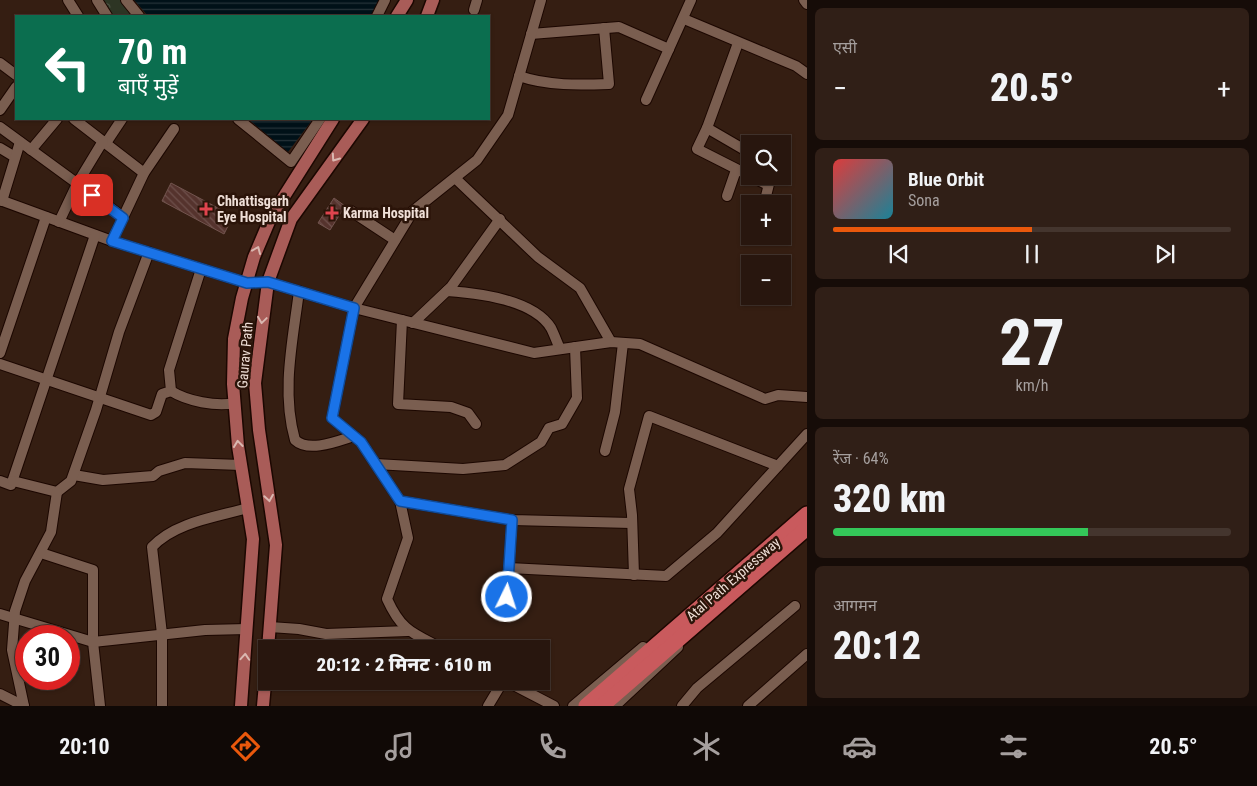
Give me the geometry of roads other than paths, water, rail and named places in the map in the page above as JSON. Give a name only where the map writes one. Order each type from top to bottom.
[{"type":"highway","name":"Atal Path Expressway","points":[[701,615],[807,514]]},
{"type":"highway","name":"Atal Path Expressway","points":[[662,648],[807,528]]},
{"type":"highway","points":[[586,706],[662,648]]},
{"type":"highway","points":[[602,706],[662,648]]},
{"type":"main road","points":[[398,15],[407,0]]},
{"type":"main road","points":[[427,15],[433,0]]},
{"type":"main road","points":[[242,706],[253,539],[241,465],[235,403],[234,340],[254,257],[271,217],[332,120]]},
{"type":"main road","name":"Gaurav Path","points":[[269,640],[276,545],[259,430],[255,383],[268,282],[291,219],[362,120]]},
{"type":"main road","points":[[263,706],[264,690]]},
{"type":"street","points":[[68,0],[77,15]]},
{"type":"street","points":[[97,0],[106,15]]},
{"type":"street","points":[[126,0],[138,15]]},
{"type":"street","points":[[378,15],[385,0]]},
{"type":"street","points":[[426,640],[408,631],[396,618],[388,600],[408,538],[400,501],[361,442],[332,418],[354,308],[413,211],[477,160],[508,115],[541,0]]},
{"type":"street","points":[[646,100],[691,0]]},
{"type":"street","points":[[804,0],[807,4]]},
{"type":"street","points":[[684,19],[796,66],[807,74]]},
{"type":"street","points":[[531,34],[619,27],[669,49]]},
{"type":"street","points":[[519,76],[533,81],[575,85],[609,84],[604,28]]},
{"type":"street","points":[[738,43],[707,128],[697,149],[741,172]]},
{"type":"street","points":[[0,63],[15,74]]},
{"type":"street","points":[[0,110],[15,88]]},
{"type":"street","points":[[31,150],[56,120]]},
{"type":"street","points":[[75,120],[144,173]]},
{"type":"street","points":[[59,222],[77,184],[104,142],[121,120]]},
{"type":"street","points":[[239,120],[291,162],[319,120]]},
{"type":"street","points":[[0,127],[123,218]]},
{"type":"street","points":[[707,128],[741,148]]},
{"type":"street","points":[[112,241],[144,173],[174,129]]},
{"type":"street","points":[[20,142],[1,200],[112,241],[247,283],[268,282],[354,308],[534,353],[611,342],[640,344],[765,399],[778,395],[807,397]]},
{"type":"street","points":[[0,148],[15,157]]},
{"type":"street","points":[[727,196],[736,170]]},
{"type":"street","points":[[455,178],[538,257],[580,288],[611,342]]},
{"type":"street","points":[[351,211],[395,240]]},
{"type":"street","points":[[0,353],[46,217]]},
{"type":"street","points":[[476,424],[468,413],[452,408],[398,404],[408,322],[447,291],[500,220]]},
{"type":"street","points":[[0,481],[12,485],[95,235]]},
{"type":"street","points":[[1,693],[24,706],[12,650],[14,619],[26,581],[51,532],[57,492],[71,481],[74,474],[119,332],[149,252]]},
{"type":"street","points":[[171,391],[169,370],[202,269]]},
{"type":"street","points":[[447,291],[474,293],[505,299],[535,313],[550,326],[560,349]]},
{"type":"street","points":[[299,292],[288,383],[289,409],[295,440],[309,445],[329,444],[354,436]]},
{"type":"street","points":[[605,451],[615,412],[623,343]]},
{"type":"street","points":[[376,464],[464,470],[505,465],[541,442],[550,428],[562,424],[577,398],[575,347]]},
{"type":"street","points":[[0,364],[99,399],[152,415],[156,412],[162,394],[171,391],[181,397],[226,405],[235,403]]},
{"type":"street","points":[[634,575],[628,489],[650,416],[778,466]]},
{"type":"street","points":[[509,568],[666,576],[717,533],[791,449],[807,434]]},
{"type":"street","points":[[74,474],[103,480],[153,476],[159,471],[185,463],[241,465]]},
{"type":"street","points":[[13,481],[57,492]]},
{"type":"street","points":[[400,501],[512,520],[631,523]]},
{"type":"street","points":[[162,706],[162,634],[152,546],[160,538],[179,529],[248,508]]},
{"type":"street","points":[[506,611],[512,520]]},
{"type":"street","points":[[41,553],[93,570],[93,642],[100,706]]},
{"type":"street","points":[[682,706],[697,688],[795,606]]},
{"type":"street","points":[[0,614],[93,642],[162,634],[247,629]]},
{"type":"street","points":[[573,706],[651,641],[701,615]]},
{"type":"street","points":[[616,706],[670,657],[701,615]]},
{"type":"street","points":[[270,627],[326,634],[408,631]]},
{"type":"street","points":[[748,706],[807,654]]},
{"type":"street","points":[[488,706],[498,690]]},
{"type":"street","points":[[522,690],[554,706]]},
{"type":"place","name":"Chhattisgarh Eye Hospital","points":[[206,209]]},
{"type":"place","name":"Karma Hospital","points":[[332,213]]}]
